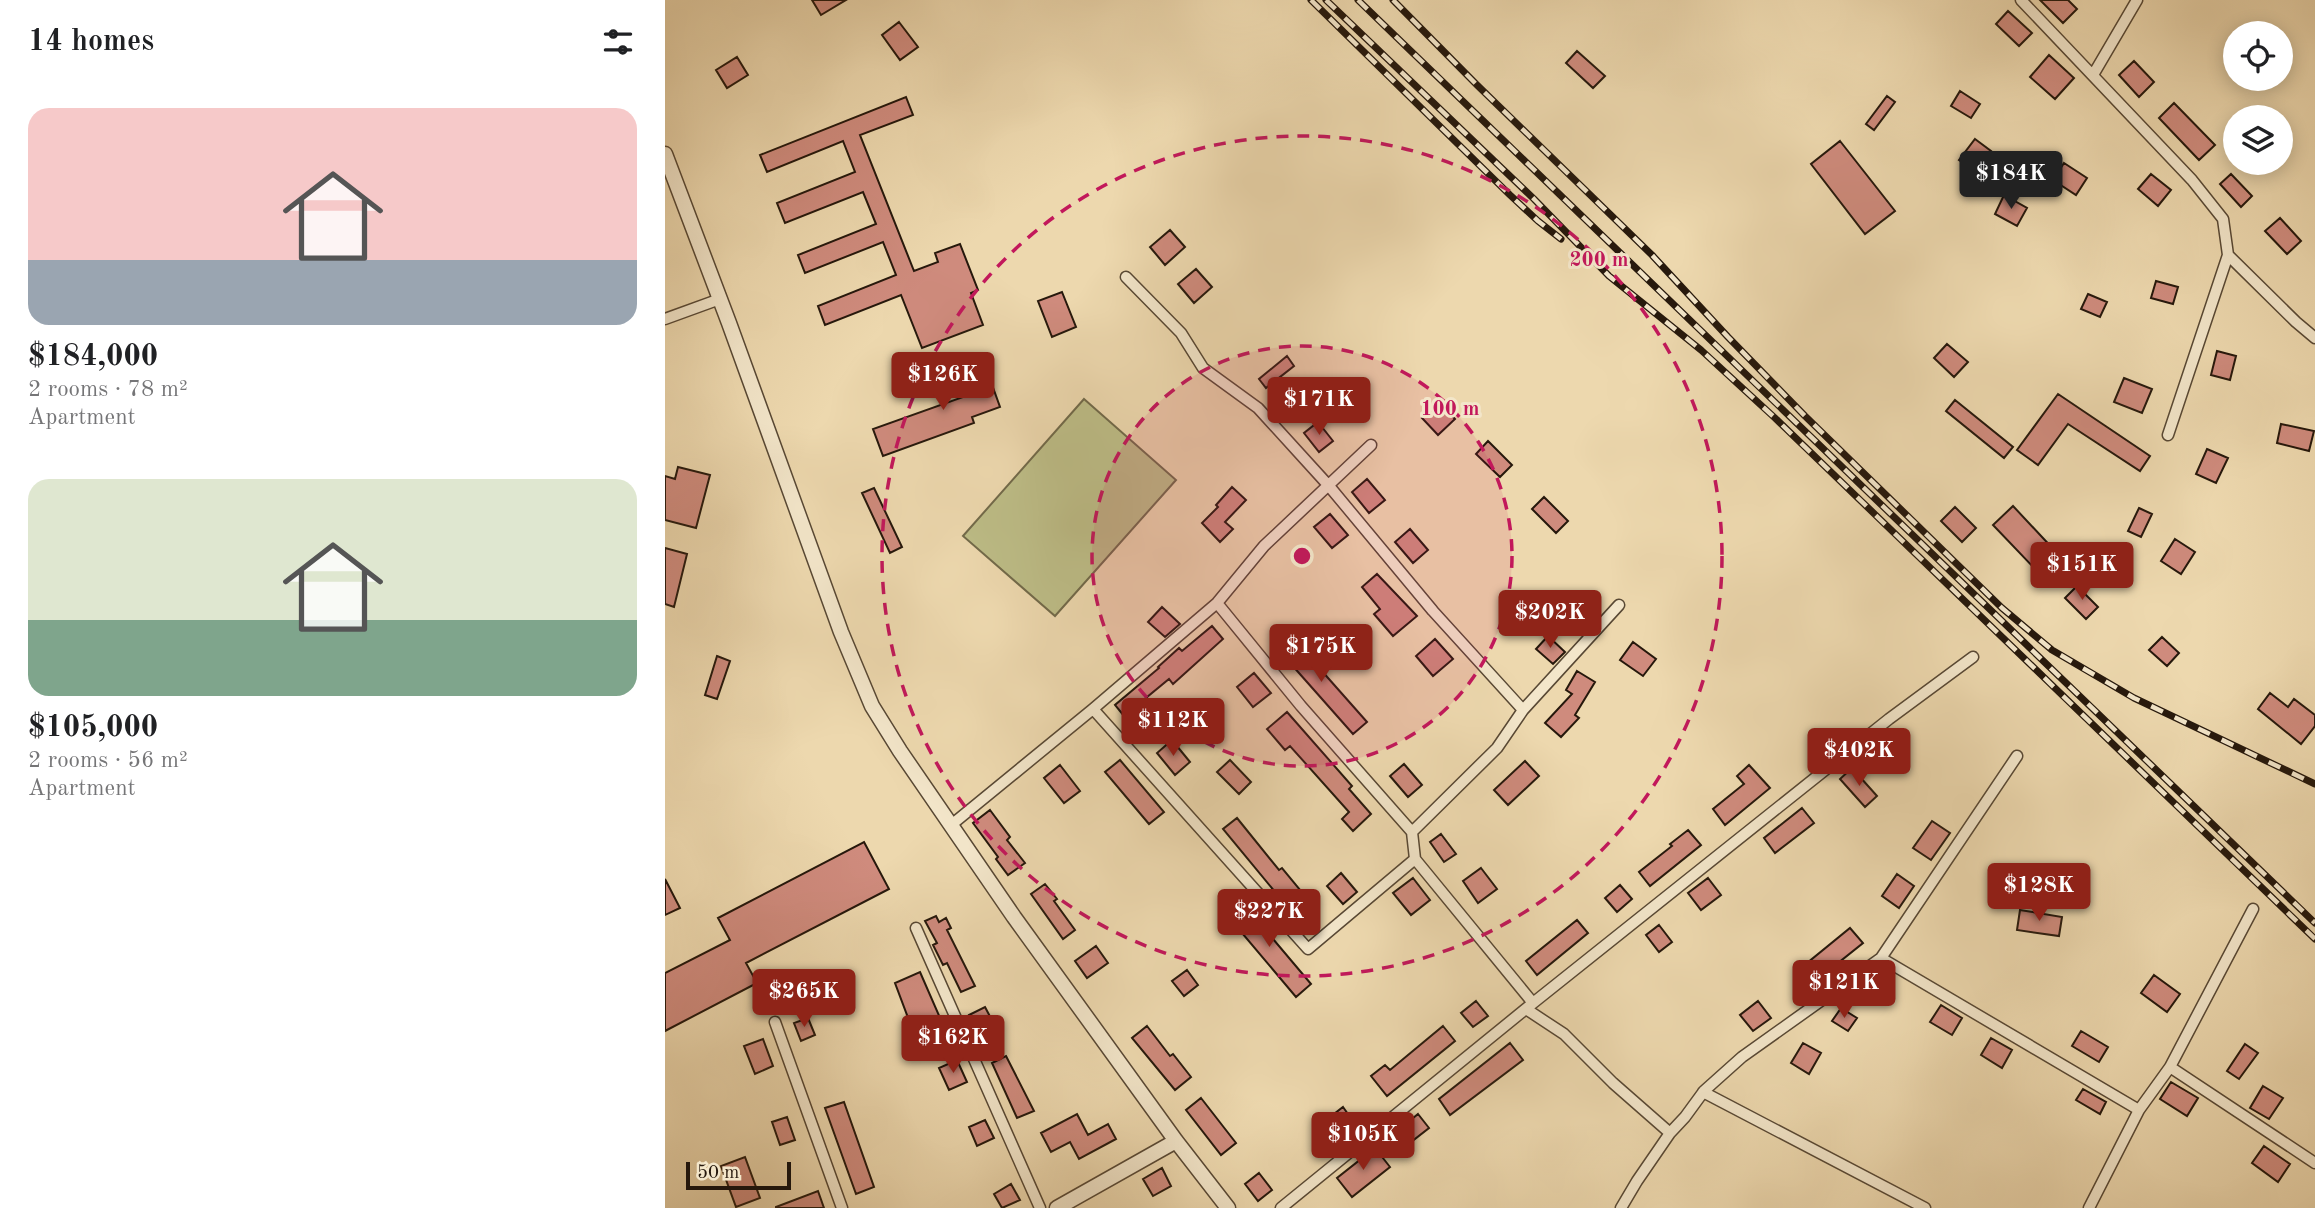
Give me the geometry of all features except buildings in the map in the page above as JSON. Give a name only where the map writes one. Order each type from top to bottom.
[{"type":"street","points":[[2021,0],[2192,180],[2223,219],[2228,255],[2168,435]]},
{"type":"street","points":[[2093,75],[2137,0]]},
{"type":"street","points":[[665,154],[841,632],[867,693],[900,751],[950,826],[1176,1141],[1228,1208]]},
{"type":"street","points":[[2228,255],[2296,323],[2315,338]]},
{"type":"street","points":[[1126,277],[1181,333],[1203,368],[1258,408],[1329,486],[1433,611],[1523,710]]},
{"type":"street","points":[[665,319],[720,299]]},
{"type":"street","points":[[950,826],[1217,603],[1264,546],[1371,445]]},
{"type":"street","points":[[1217,603],[1301,706],[1412,832],[1415,859],[1529,1006],[1564,1034],[1613,1083],[1670,1133]]},
{"type":"street","points":[[1412,832],[1497,748],[1523,710],[1619,605]]},
{"type":"street","points":[[1281,1208],[1889,719],[1973,657]]},
{"type":"street","points":[[1093,709],[1308,949],[1415,859]]},
{"type":"street","points":[[1621,1208],[1670,1133],[1703,1092],[1742,1057],[1881,958],[2017,756]]},
{"type":"street","points":[[2089,1208],[2139,1110],[2170,1067],[2253,909]]},
{"type":"street","points":[[916,928],[1040,1208]]},
{"type":"street","points":[[1881,958],[2139,1110]]},
{"type":"street","points":[[775,1022],[842,1208]]},
{"type":"street","points":[[2170,1067],[2315,1163]]},
{"type":"street","points":[[1703,1092],[1925,1208]]},
{"type":"street","points":[[1057,1208],[1176,1141]]},
{"type":"green space","points":[[1084,399],[1176,480],[1055,616],[963,536]]},
{"type":"railway","points":[[1311,0],[1510,195],[1561,239]]},
{"type":"railway","points":[[1326,0],[1534,199],[1609,276],[1701,350],[1775,418],[2315,939]]},
{"type":"railway","points":[[1358,0],[2315,923]]},
{"type":"railway","points":[[1393,0],[1652,255],[1805,416],[2002,608],[2052,650],[2134,698],[2315,784]]}]
